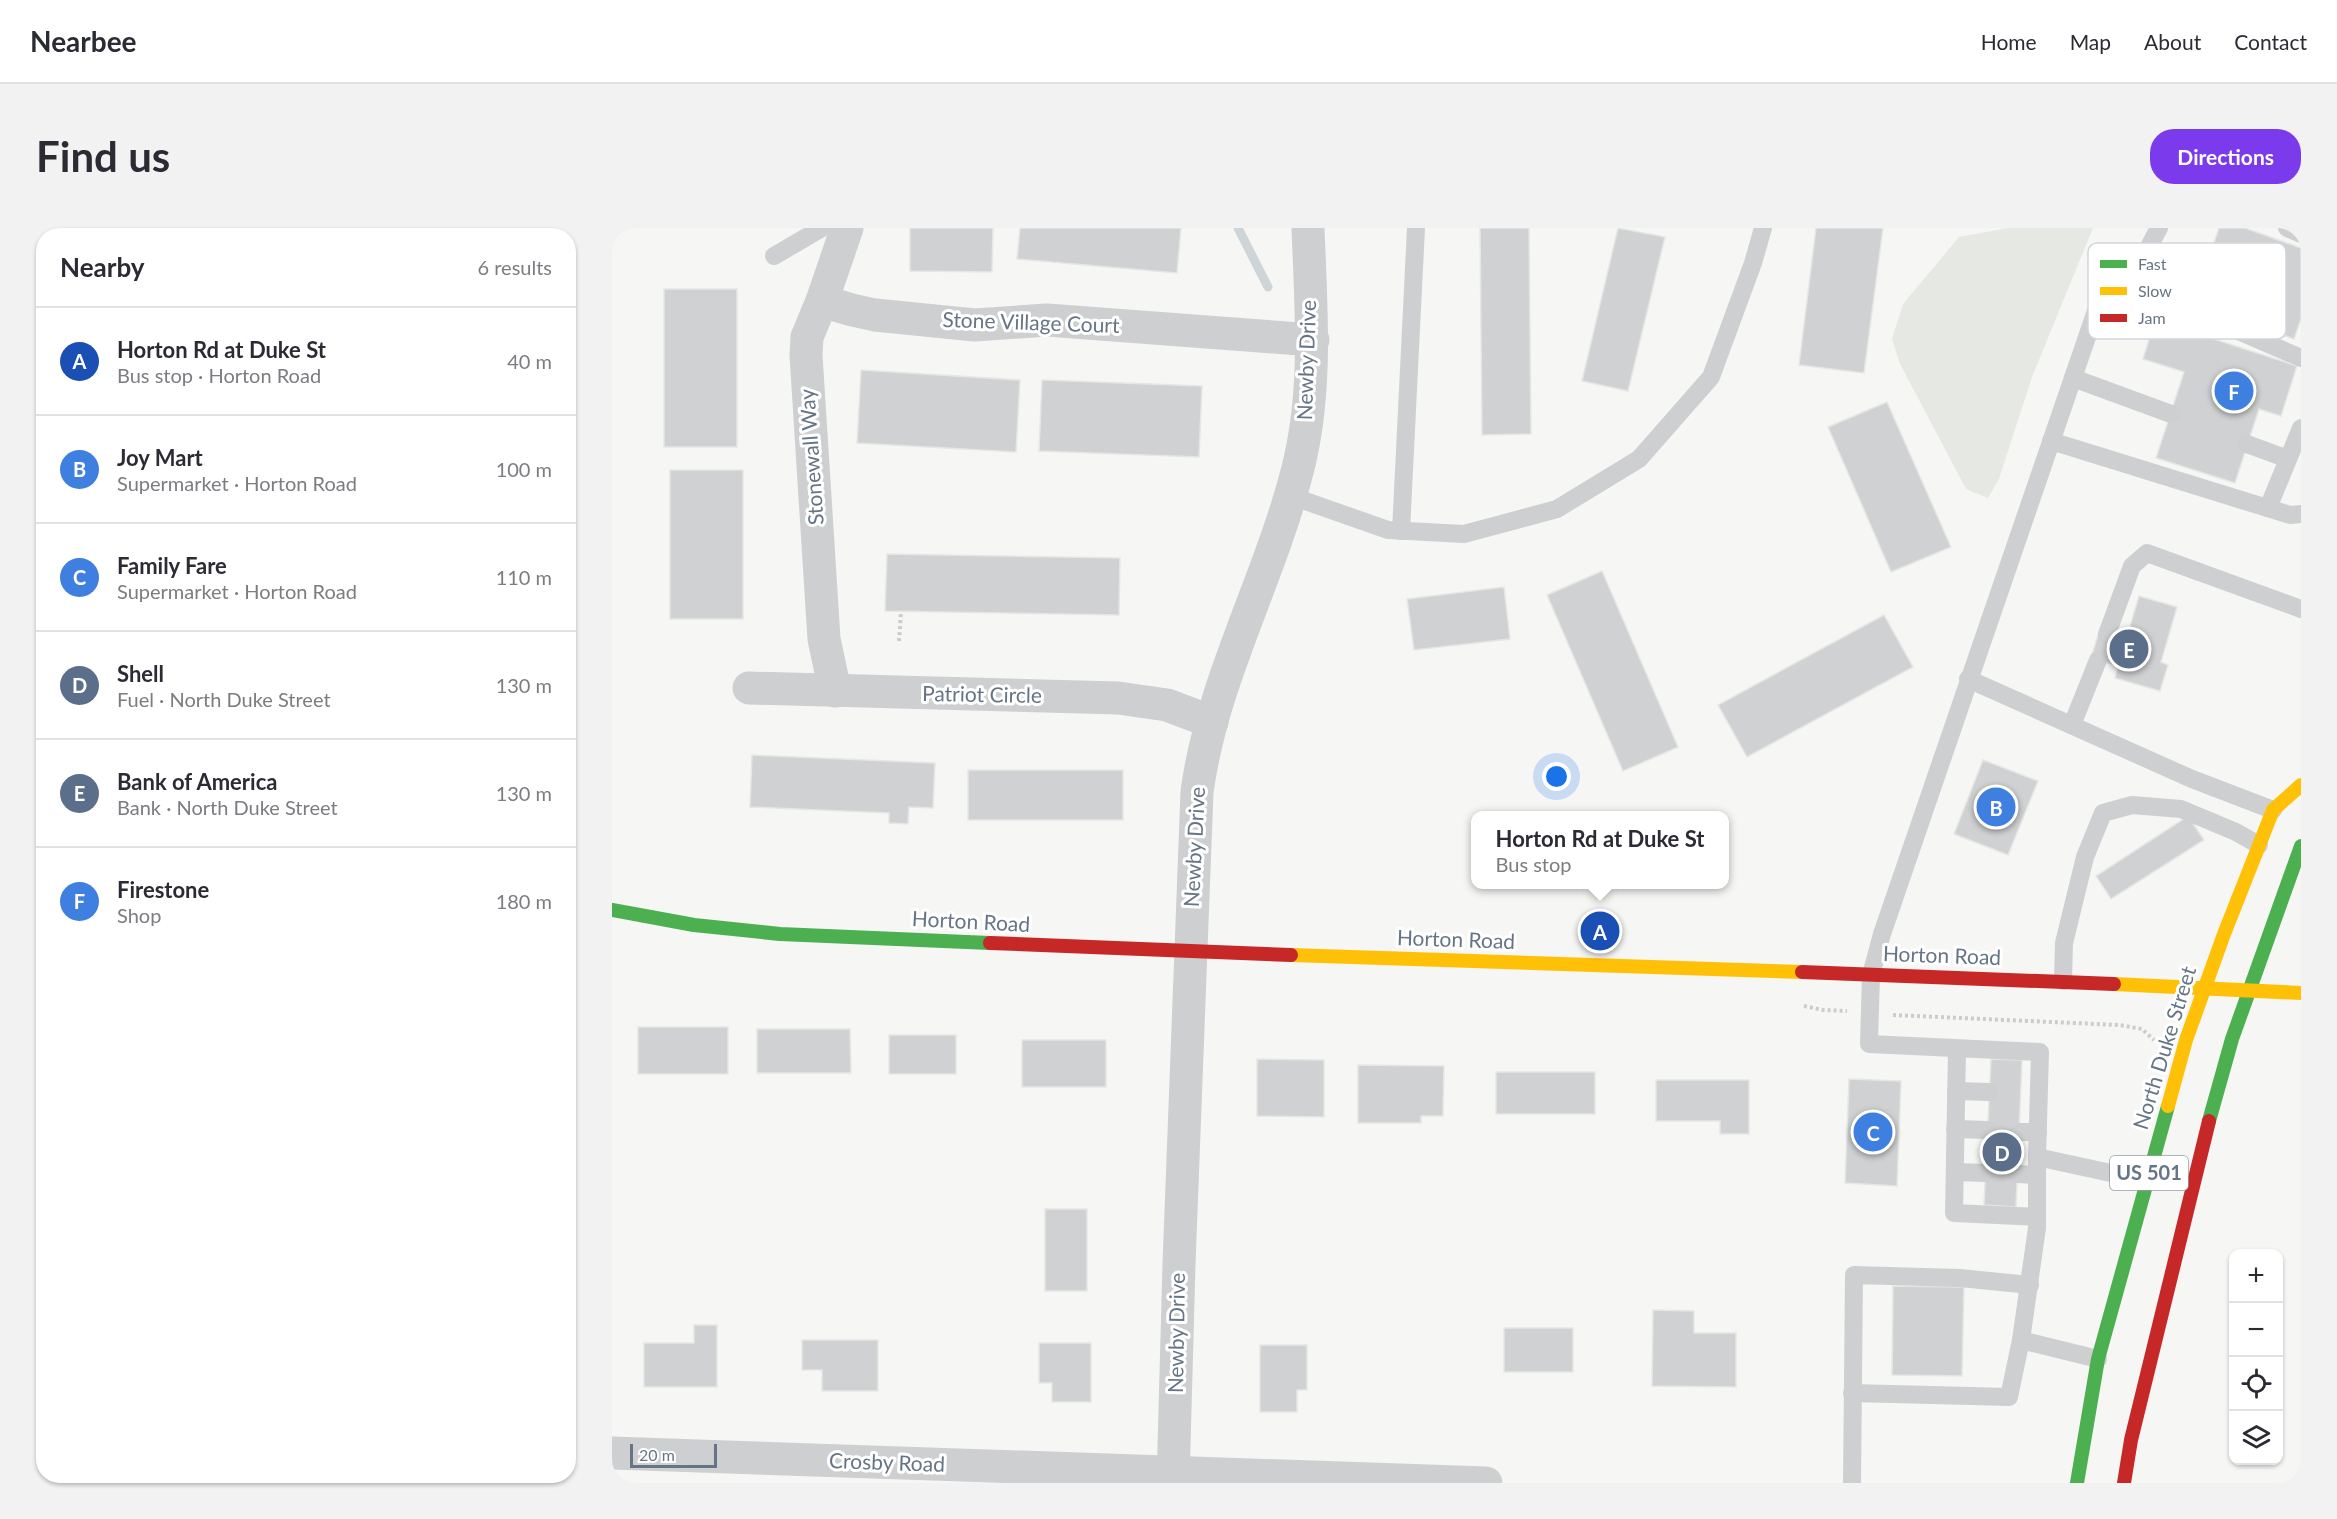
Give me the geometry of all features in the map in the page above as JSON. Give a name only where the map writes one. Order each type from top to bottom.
[{"type":"main road","name":"North Duke Street","points":[[2077,1483],[2098,1359],[2175,1076],[2205,987],[2273,810],[2301,785]]},
{"type":"main road","name":"US 501","points":[[2124,1483],[2131,1440],[2191,1185],[2217,1087],[2301,846]]},
{"type":"main road","name":"Horton Road","points":[[612,910],[694,925],[780,934],[1190,952],[2063,981],[2301,993]]},
{"type":"street","name":"Stonewall Way","points":[[835,691],[824,639],[806,355],[807,337],[847,228]]},
{"type":"street","name":"Newby Drive","points":[[1173,1478],[1197,792],[1201,763],[1222,684],[1291,496],[1298,470],[1310,398],[1313,340],[1308,228]]},
{"type":"street","name":"Stone Village Court","points":[[822,301],[875,315],[975,325],[1047,320],[1313,340]]},
{"type":"street","name":"Patriot Circle","points":[[749,688],[1118,698],[1167,705],[1212,722]]},
{"type":"street","name":"Crosby Road","points":[[612,1453],[1173,1478],[1486,1483]]},
{"type":"lane","points":[[774,256],[822,228]]},
{"type":"lane","points":[[1401,531],[1416,228]]},
{"type":"lane","points":[[1291,496],[1388,530],[1401,531],[1464,534],[1557,509],[1639,459],[1711,377],[1753,263],[1762,228]]},
{"type":"lane","points":[[2151,243],[2159,228]]},
{"type":"lane","points":[[2287,228],[2301,234]]},
{"type":"lane","points":[[1852,1393],[2009,1397],[2030,1285],[2037,1217],[2038,1132],[2030,1093],[2040,1052],[1869,1044],[1871,975],[1882,934],[1968,679],[2088,334]]},
{"type":"lane","points":[[2257,339],[2301,358]]},
{"type":"lane","points":[[2073,378],[2170,414]]},
{"type":"lane","points":[[2268,508],[2301,428]]},
{"type":"lane","points":[[2051,441],[2290,515],[2301,514]]},
{"type":"lane","points":[[2247,444],[2288,459]]},
{"type":"lane","points":[[2107,634],[2132,566],[2147,553],[2301,609]]},
{"type":"lane","points":[[2072,725],[2098,660]]},
{"type":"lane","points":[[1968,679],[2192,779],[2273,810]]},
{"type":"lane","points":[[2063,981],[2064,943],[2085,857],[2103,813],[2132,805],[2181,809],[2236,832],[2259,845]]},
{"type":"lane","points":[[1957,1049],[1954,1213],[2037,1217]]},
{"type":"lane","points":[[1956,1091],[1989,1092]]},
{"type":"lane","points":[[1955,1129],[1988,1130]]},
{"type":"lane","points":[[2019,1132],[2038,1132]]},
{"type":"lane","points":[[2017,1174],[2037,1166],[2120,1175],[2146,1183]]},
{"type":"lane","points":[[1955,1172],[1986,1173]]},
{"type":"lane","points":[[1852,1483],[1854,1275],[1960,1278],[2030,1285]]},
{"type":"lane","points":[[2021,1340],[2098,1359]]},
{"type":"path","points":[[899,641],[901,612]]},
{"type":"shaded area","points":[[2008,228],[2093,228],[2032,377],[1999,479],[1988,498],[1966,489],[1900,364],[1892,339],[1903,304],[1959,237]]},
{"type":"building","points":[[910,228],[993,228],[992,272],[910,271]]},
{"type":"building","points":[[1020,228],[1181,228],[1177,273],[1017,259]]},
{"type":"building","points":[[1480,228],[1529,228],[1531,434],[1482,435]]},
{"type":"building","points":[[1618,228],[1665,237],[1628,391],[1582,381]]},
{"type":"building","points":[[1816,228],[1883,228],[1864,373],[1799,365]]},
{"type":"building","points":[[2219,228],[2245,228],[2301,248],[2301,319],[2294,339],[2286,336],[2286,243],[2214,243]]},
{"type":"building","points":[[664,289],[737,289],[737,447],[664,447]]},
{"type":"building","points":[[2149,339],[2214,339],[2297,366],[2281,416],[2259,409],[2235,483],[2156,458],[2184,372],[2143,359]]},
{"type":"building","points":[[861,370],[1020,380],[1016,452],[857,443]]},
{"type":"building","points":[[1042,380],[1202,386],[1199,457],[1039,451]]},
{"type":"building","points":[[1887,402],[1951,547],[1891,572],[1828,427]]},
{"type":"building","points":[[670,470],[743,470],[743,619],[670,619]]},
{"type":"building","points":[[887,554],[1120,558],[1119,615],[885,611]]},
{"type":"building","points":[[1602,571],[1678,747],[1623,771],[1547,595]]},
{"type":"building","points":[[1504,587],[1510,639],[1414,650],[1407,599]]},
{"type":"building","points":[[2139,596],[2177,607],[2161,662],[2168,665],[2160,691],[2115,678],[2118,666],[2091,658],[2099,632],[2126,640]]},
{"type":"building","points":[[1884,615],[1913,667],[1747,757],[1718,705]]},
{"type":"building","points":[[752,755],[935,763],[933,808],[909,807],[908,824],[889,823],[889,813],[750,807]]},
{"type":"building","points":[[1983,760],[2038,781],[2008,855],[1954,834]]},
{"type":"building","points":[[968,770],[1123,770],[1123,820],[968,820]]},
{"type":"building","points":[[2188,816],[2204,840],[2111,899],[2096,876]]},
{"type":"building","points":[[638,1027],[728,1027],[728,1074],[638,1074]]},
{"type":"building","points":[[757,1029],[850,1029],[851,1073],[757,1073]]},
{"type":"building","points":[[889,1035],[956,1035],[956,1074],[889,1074]]},
{"type":"building","points":[[1022,1040],[1106,1040],[1106,1087],[1022,1087]]},
{"type":"building","points":[[1257,1059],[1324,1060],[1324,1117],[1257,1116]]},
{"type":"building","points":[[1991,1059],[2022,1060],[2016,1207],[1984,1205]]},
{"type":"building","points":[[1358,1065],[1444,1066],[1443,1116],[1421,1116],[1421,1123],[1358,1123]]},
{"type":"building","points":[[1496,1072],[1595,1072],[1595,1114],[1496,1114]]},
{"type":"building","points":[[1849,1079],[1901,1081],[1897,1186],[1845,1183]]},
{"type":"building","points":[[1656,1080],[1749,1080],[1749,1134],[1720,1134],[1720,1121],[1656,1121]]},
{"type":"building","points":[[1045,1209],[1087,1209],[1087,1291],[1045,1291]]},
{"type":"building","points":[[1893,1286],[1964,1287],[1962,1376],[1892,1375]]},
{"type":"building","points":[[1653,1310],[1694,1311],[1694,1333],[1736,1333],[1736,1387],[1652,1386]]},
{"type":"building","points":[[694,1325],[717,1325],[717,1387],[644,1387],[644,1343],[694,1343]]},
{"type":"building","points":[[1504,1328],[1573,1328],[1573,1372],[1504,1372]]},
{"type":"building","points":[[802,1340],[878,1340],[878,1391],[822,1391],[822,1370],[802,1370]]},
{"type":"building","points":[[1039,1343],[1091,1343],[1091,1402],[1052,1402],[1052,1383],[1039,1383]]},
{"type":"building","points":[[1260,1345],[1307,1345],[1307,1390],[1297,1390],[1297,1412],[1260,1412]]},
{"type":"waterway","points":[[1238,228],[1268,287]]},
{"type":"traffic: fast","points":[[2209,1121],[2232,1039],[2301,846]]},
{"type":"traffic: fast","points":[[612,910],[694,925],[780,934],[990,943]]},
{"type":"traffic: fast","points":[[2077,1483],[2098,1359],[2168,1106]]},
{"type":"traffic: slow","points":[[2168,1106],[2186,1040],[2224,934],[2273,810],[2301,785]]},
{"type":"traffic: slow","points":[[1291,955],[1802,972]]},
{"type":"traffic: slow","points":[[2114,984],[2301,993]]},
{"type":"traffic: jam","points":[[990,943],[1291,955]]},
{"type":"traffic: jam","points":[[1802,972],[2114,984]]},
{"type":"traffic: jam","points":[[2124,1483],[2131,1440],[2209,1121]]},
{"type":"place","name":"Firestone","points":[[2234,391]]},
{"type":"place","name":"Bank of America","points":[[2129,649]]},
{"type":"place","name":"Joy Mart","points":[[1996,807]]},
{"type":"place","name":"Horton Rd at Duke St","points":[[1600,931]]},
{"type":"place","name":"Family Fare","points":[[1873,1132]]},
{"type":"place","name":"Shell","points":[[2002,1152]]}]
